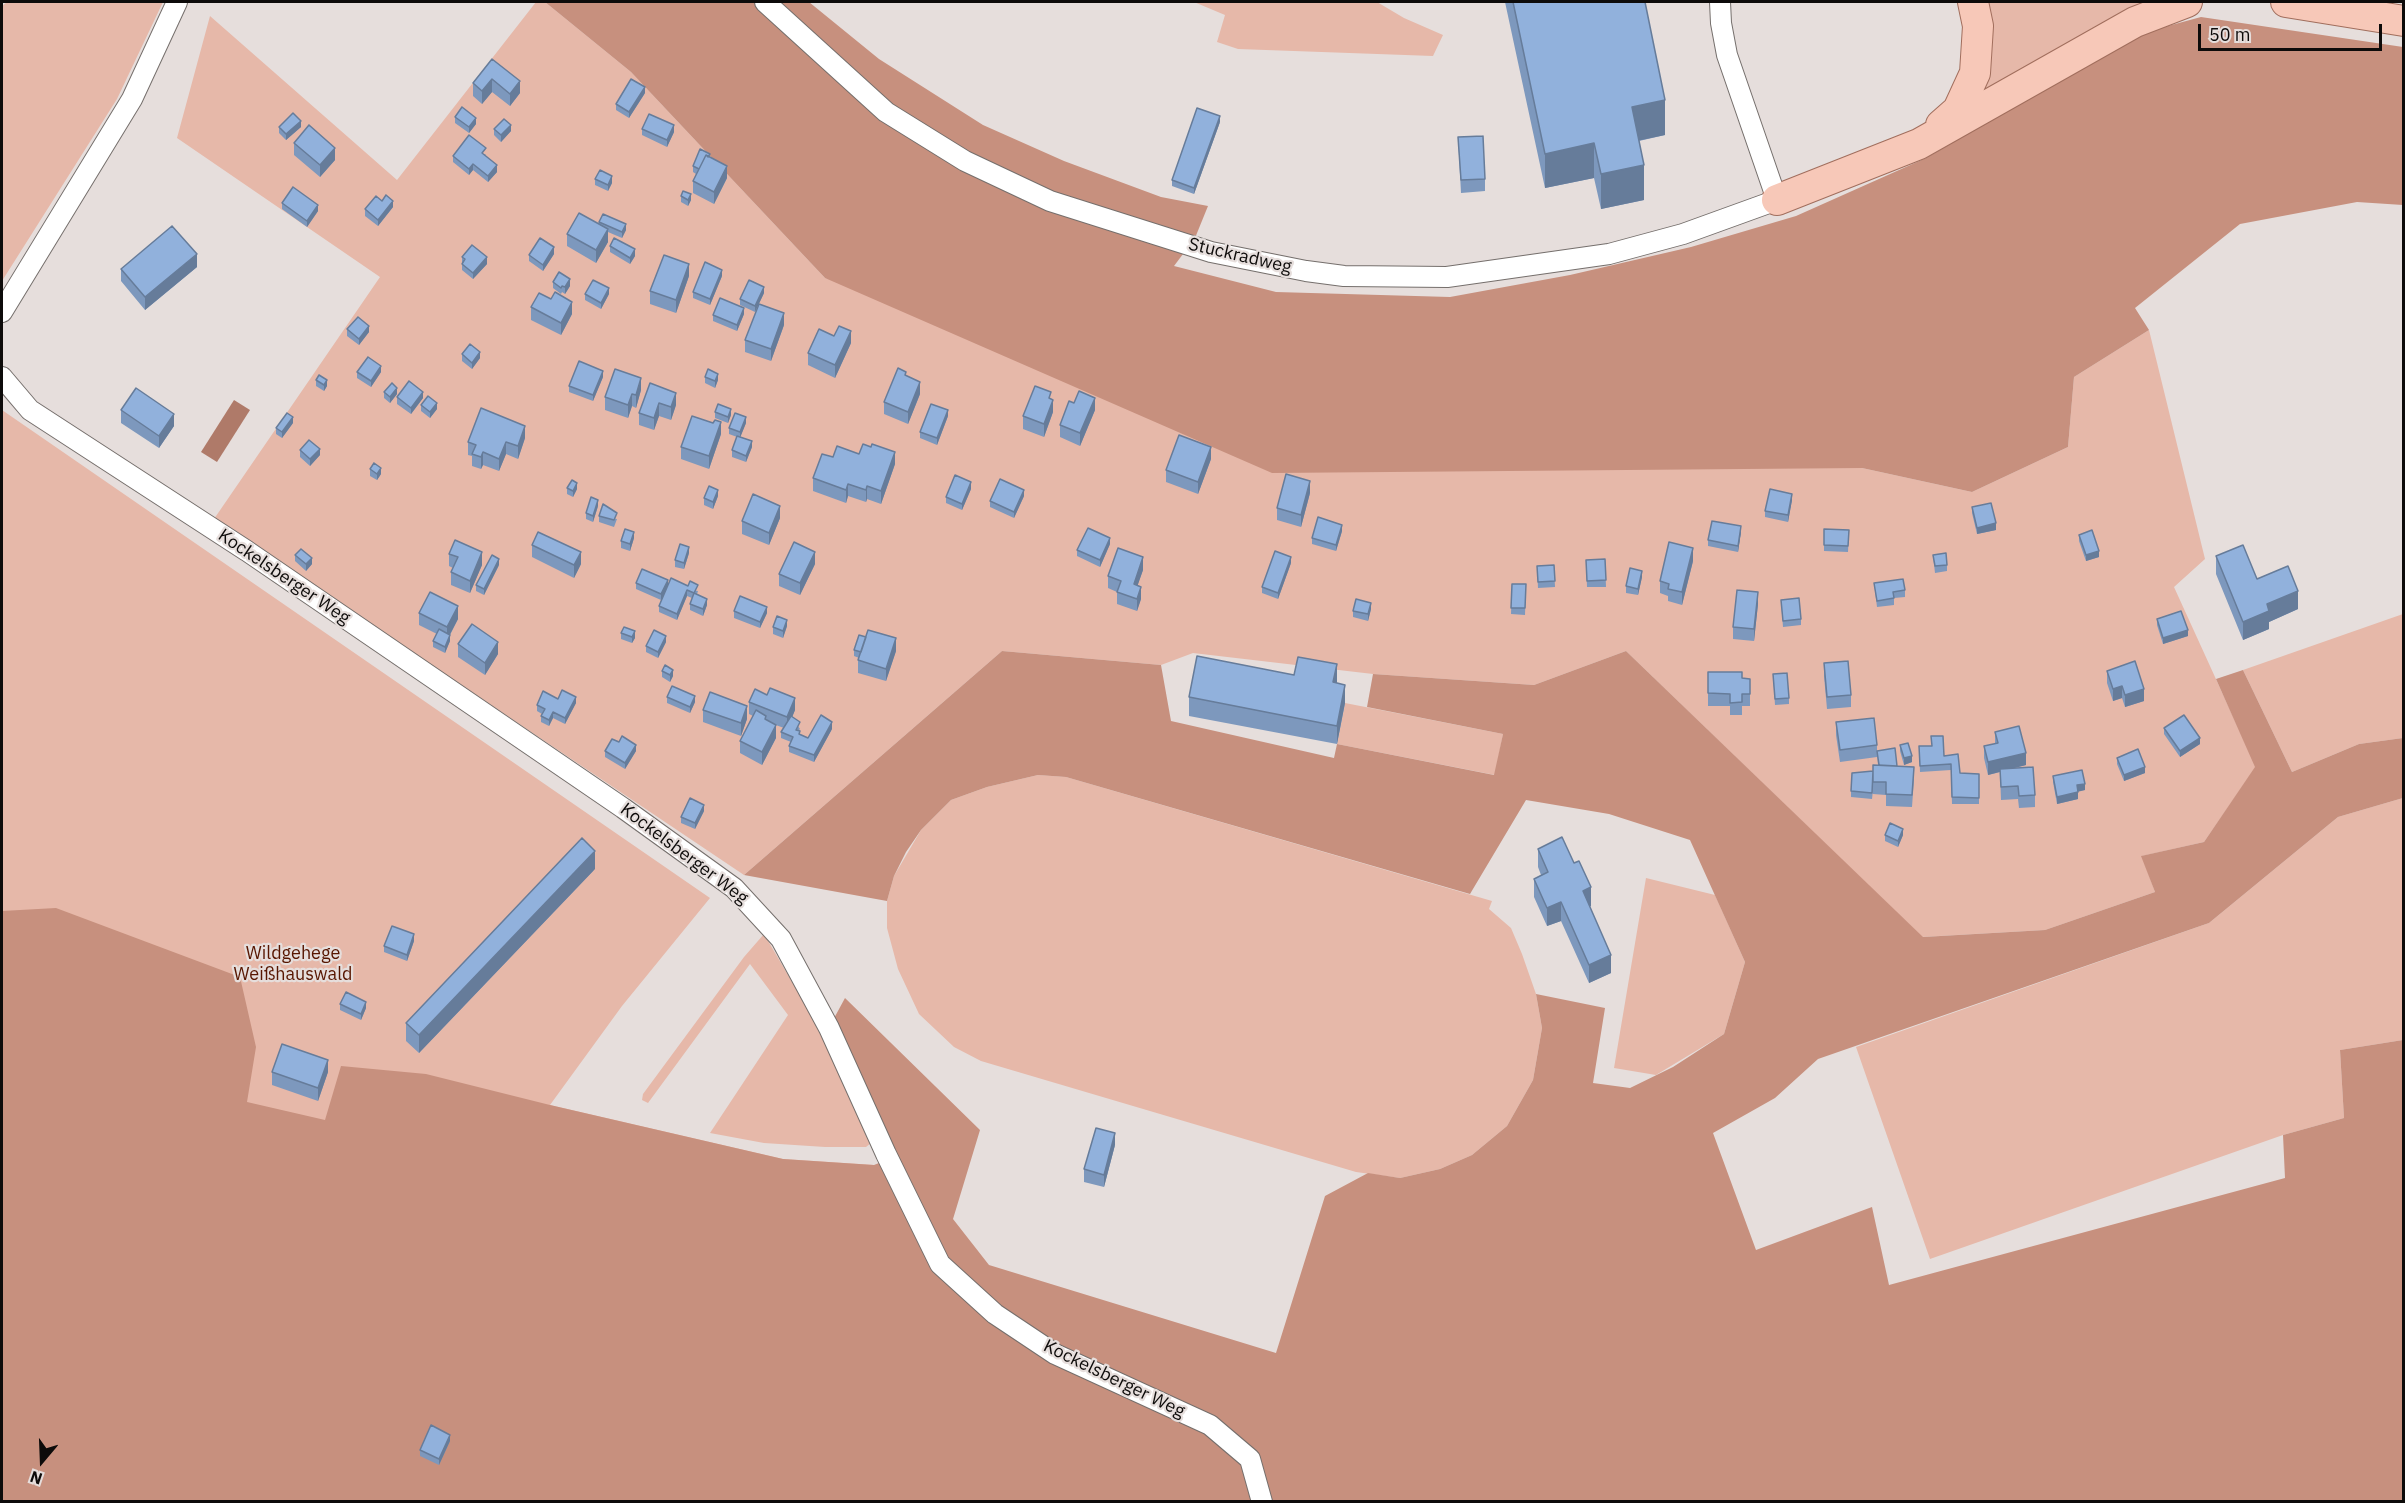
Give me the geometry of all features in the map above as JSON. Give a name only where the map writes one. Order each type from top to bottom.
[{"type":"main road","points":[[1919,144],[1958,110],[1975,73],[1978,26],[1973,2]]},
{"type":"main road","points":[[1777,200],[1919,144],[2135,22],[2187,2]]},
{"type":"main road","points":[[2286,2],[2403,21]]},
{"type":"street","points":[[2,312],[132,99],[177,2]]},
{"type":"street","name":"Stuckradweg","points":[[765,2],[886,112],[965,161],[1061,204],[1211,252],[1306,271],[1344,276],[1447,277],[1609,255],[1683,234],[1777,200]]},
{"type":"street","points":[[1720,2],[1727,55],[1777,200]]},
{"type":"street","name":"Kockelsberger Weg","points":[[2,377],[30,410],[266,564],[623,808],[734,888],[781,939],[829,1028],[939,1264],[995,1314],[1055,1353],[1210,1425],[1250,1459],[1262,1502]]},
{"type":"green space","points":[[7,2],[163,2],[117,99],[2,281],[2,6]]},
{"type":"green space","points":[[536,2],[545,2],[631,72],[825,278],[1862,468],[1972,492],[2068,447],[2074,377],[2149,330],[2205,559],[2174,587],[2256,767],[2204,842],[2142,856],[2155,892],[2045,930],[1922,937],[1626,651],[1534,685],[1373,674],[1193,653],[1161,665],[1002,651],[744,875],[214,519],[380,277],[177,138],[210,16],[397,180]]},
{"type":"green space","points":[[1194,2],[1377,2],[1404,18],[1443,35],[1433,56],[1238,49],[1217,42],[1225,15]]},
{"type":"green space","points":[[1986,2],[2154,2],[1980,97],[1989,65],[1992,41]]},
{"type":"green space","name":"Wildgehege Weißhauswald","points":[[2,410],[710,898],[622,1006],[550,1105],[783,1159],[874,1165],[2,1361]]},
{"type":"green space","points":[[2403,614],[2403,738],[2359,744],[2292,772],[2243,670]]},
{"type":"green space","points":[[1345,703],[1503,734],[1495,775],[1337,744]]},
{"type":"green space","points":[[1038,775],[1066,777],[1492,901],[1489,909],[1511,928],[1522,954],[1536,994],[1542,1028],[1533,1080],[1507,1126],[1472,1155],[1440,1169],[1400,1178],[1356,1172],[981,1061],[954,1047],[919,1014],[898,969],[887,928],[887,901],[894,876],[921,830],[951,800],[987,787]]},
{"type":"green space","points":[[2403,798],[2403,1040],[2340,1050],[2344,1118],[2283,1135],[1930,1259],[1856,1047],[2209,923],[2338,817]]},
{"type":"green space","points":[[1646,878],[1715,895],[1745,962],[1724,1034],[1656,1075],[1614,1068]]},
{"type":"green space","points":[[764,934],[815,1021],[871,1143],[866,1147],[764,1143],[710,1133],[788,1015],[750,964],[648,1103],[642,1100],[643,1094],[744,957]]},
{"type":"shaded area","points":[[545,2],[809,2],[879,59],[983,125],[1064,161],[1161,197],[1208,206],[1195,238],[1174,266],[1276,292],[1450,297],[1570,275],[1691,247],[1796,216],[1926,158],[2142,33],[2201,17],[2403,47],[2403,205],[2357,202],[2240,224],[2135,308],[2149,330],[2074,377],[2068,447],[1972,492],[1862,468],[1272,473],[825,278],[631,72]]},
{"type":"shaded area","points":[[234,400],[250,410],[217,462],[201,452]]},
{"type":"shaded area","points":[[1002,651],[1161,665],[1171,721],[1334,758],[1337,744],[1494,775],[1503,734],[1367,707],[1373,674],[1534,685],[1626,651],[1923,937],[2045,930],[2155,892],[2141,856],[2204,842],[2255,767],[2216,679],[2243,670],[2292,772],[2359,744],[2403,738],[2403,798],[2338,817],[2209,923],[1818,1059],[1775,1098],[1713,1133],[1756,1250],[1872,1207],[1889,1285],[2285,1178],[2283,1135],[2344,1118],[2340,1050],[2403,1040],[2403,1501],[2,1501],[2,911],[56,908],[240,977],[256,1047],[247,1102],[325,1120],[341,1066],[426,1074],[783,1159],[874,1165],[894,1157],[832,1022],[845,998],[980,1130],[953,1219],[989,1265],[1276,1353],[1325,1196],[1368,1173],[1400,1178],[1440,1169],[1472,1155],[1507,1126],[1533,1080],[1542,1028],[1536,994],[1605,1008],[1593,1083],[1630,1088],[1673,1067],[1724,1034],[1745,962],[1690,840],[1609,814],[1526,800],[1470,894],[1066,777],[1038,775],[987,787],[951,800],[921,830],[906,852],[894,876],[887,901],[744,875]]},
{"type":"building","points":[[1513,2],[1645,2],[1665,100],[1632,107],[1644,165],[1601,174],[1594,143],[1545,154]]},
{"type":"building","points":[[492,59],[520,81],[510,94],[492,79],[482,91],[473,83]]},
{"type":"building","points":[[631,79],[645,87],[629,112],[616,104]]},
{"type":"building","points":[[462,107],[476,118],[469,127],[455,117]]},
{"type":"building","points":[[1197,108],[1220,116],[1194,188],[1172,180]]},
{"type":"building","points":[[293,113],[301,121],[286,134],[279,127]]},
{"type":"building","points":[[649,114],[674,125],[667,140],[642,129]]},
{"type":"building","points":[[504,119],[511,125],[501,135],[494,129]]},
{"type":"building","points":[[309,125],[335,148],[320,165],[294,143]]},
{"type":"building","points":[[469,135],[486,148],[482,153],[497,165],[488,176],[473,164],[469,169],[453,156]]},
{"type":"building","points":[[1483,136],[1485,179],[1461,180],[1458,137]]},
{"type":"building","points":[[700,149],[710,154],[708,157],[706,155],[699,169],[693,166]]},
{"type":"building","points":[[706,155],[727,166],[714,192],[693,181]]},
{"type":"building","points":[[600,170],[612,176],[608,185],[595,179]]},
{"type":"building","points":[[293,187],[318,205],[307,221],[282,203]]},
{"type":"building","points":[[683,191],[691,194],[688,200],[681,196]]},
{"type":"building","points":[[386,195],[393,201],[378,220],[365,209],[376,196],[382,201]]},
{"type":"building","points":[[579,213],[608,229],[596,250],[567,234]]},
{"type":"building","points":[[603,214],[626,224],[622,232],[599,222]]},
{"type":"building","points":[[172,226],[197,254],[145,297],[121,269]]},
{"type":"building","points":[[540,238],[554,247],[543,265],[529,255]]},
{"type":"building","points":[[614,238],[635,249],[630,258],[610,246]]},
{"type":"building","points":[[472,245],[487,257],[473,273],[462,264],[465,259],[462,257]]},
{"type":"building","points":[[664,255],[689,264],[676,300],[650,291]]},
{"type":"building","points":[[705,262],[722,270],[710,299],[693,292]]},
{"type":"building","points":[[559,272],[570,279],[565,287],[561,288],[553,282]]},
{"type":"building","points":[[593,280],[609,288],[601,303],[585,294]]},
{"type":"building","points":[[749,280],[764,287],[755,306],[740,299]]},
{"type":"building","points":[[555,292],[572,302],[561,323],[531,307],[539,293],[551,299]]},
{"type":"building","points":[[720,298],[744,308],[737,325],[713,315]]},
{"type":"building","points":[[759,304],[784,313],[771,349],[745,340]]},
{"type":"building","points":[[358,317],[369,326],[359,339],[347,329]]},
{"type":"building","points":[[839,326],[851,331],[835,365],[808,353],[819,329],[834,336]]},
{"type":"building","points":[[470,344],[480,352],[472,363],[462,354]]},
{"type":"building","points":[[368,357],[381,366],[371,381],[357,372]]},
{"type":"building","points":[[579,361],[603,371],[593,395],[569,386]]},
{"type":"building","points":[[898,368],[906,372],[905,375],[920,382],[908,412],[884,402]]},
{"type":"building","points":[[615,369],[641,378],[636,395],[632,394],[628,405],[605,397]]},
{"type":"building","points":[[708,369],[718,374],[715,381],[705,377]]},
{"type":"building","points":[[319,375],[327,380],[324,385],[316,380]]},
{"type":"building","points":[[409,381],[423,392],[411,408],[397,397]]},
{"type":"building","points":[[392,383],[397,388],[390,397],[384,392]]},
{"type":"building","points":[[650,383],[676,393],[671,407],[659,403],[654,418],[639,413]]},
{"type":"building","points":[[1035,386],[1051,392],[1049,398],[1053,400],[1044,424],[1023,416]]},
{"type":"building","points":[[136,388],[174,414],[159,436],[121,410]]},
{"type":"building","points":[[1079,391],[1095,398],[1080,433],[1060,425],[1069,401],[1074,403]]},
{"type":"building","points":[[428,396],[437,403],[430,412],[421,405]]},
{"type":"building","points":[[718,404],[731,409],[728,417],[715,412]]},
{"type":"building","points":[[931,404],[948,410],[937,438],[920,432]]},
{"type":"building","points":[[481,408],[525,426],[518,446],[506,442],[499,459],[483,452],[481,457],[472,454],[476,445],[468,442]]},
{"type":"building","points":[[287,413],[293,417],[282,432],[276,428]]},
{"type":"building","points":[[735,413],[746,417],[740,432],[729,428]]},
{"type":"building","points":[[692,416],[713,423],[715,420],[721,422],[709,456],[681,447]]},
{"type":"building","points":[[1179,435],[1211,447],[1198,482],[1166,470]]},
{"type":"building","points":[[737,436],[752,441],[746,456],[732,450]]},
{"type":"building","points":[[309,440],[320,449],[310,459],[300,450]]},
{"type":"building","points":[[863,444],[871,447],[872,444],[895,452],[881,491],[867,486],[866,490],[848,484],[846,490],[813,478],[822,454],[833,457],[837,446],[859,454]]},
{"type":"building","points":[[374,463],[381,468],[377,474],[370,469]]},
{"type":"building","points":[[1286,474],[1310,481],[1301,515],[1277,508]]},
{"type":"building","points":[[955,475],[971,482],[962,504],[946,497]]},
{"type":"building","points":[[1000,479],[1024,490],[1014,512],[990,501]]},
{"type":"building","points":[[572,480],[577,483],[573,491],[567,488]]},
{"type":"building","points":[[709,486],[718,490],[713,502],[704,498]]},
{"type":"building","points":[[1770,489],[1792,494],[1788,515],[1765,511]]},
{"type":"building","points":[[753,494],[780,506],[769,533],[742,521]]},
{"type":"building","points":[[591,497],[598,500],[593,516],[586,513]]},
{"type":"building","points":[[1991,503],[1996,523],[1977,528],[1972,507]]},
{"type":"building","points":[[603,504],[617,513],[614,520],[599,516]]},
{"type":"building","points":[[1318,517],[1342,525],[1336,545],[1312,538]]},
{"type":"building","points":[[1712,521],[1741,526],[1738,546],[1708,540]]},
{"type":"building","points":[[1088,528],[1110,538],[1100,560],[1077,550]]},
{"type":"building","points":[[625,529],[634,532],[630,544],[621,541]]},
{"type":"building","points":[[1824,529],[1849,530],[1848,546],[1824,545]]},
{"type":"building","points":[[2092,530],[2099,551],[2086,555],[2079,535]]},
{"type":"building","points":[[538,532],[581,552],[574,565],[532,545]]},
{"type":"building","points":[[455,540],[482,552],[470,581],[451,572],[458,557],[449,554]]},
{"type":"building","points":[[794,542],[815,552],[800,583],[779,574]]},
{"type":"building","points":[[1669,542],[1693,548],[1682,592],[1668,589],[1669,584],[1660,581]]},
{"type":"building","points":[[680,544],[689,547],[684,563],[675,560]]},
{"type":"building","points":[[2243,545],[2257,579],[2288,566],[2298,591],[2267,604],[2269,611],[2243,622],[2216,556]]},
{"type":"building","points":[[1118,548],[1143,557],[1134,584],[1141,587],[1137,599],[1117,592],[1121,581],[1108,576]]},
{"type":"building","points":[[301,549],[312,558],[306,564],[295,555]]},
{"type":"building","points":[[1275,551],[1291,557],[1278,593],[1262,587]]},
{"type":"building","points":[[1946,553],[1947,565],[1935,566],[1933,555]]},
{"type":"building","points":[[492,555],[499,559],[484,589],[476,585]]},
{"type":"building","points":[[1605,559],[1606,580],[1587,581],[1586,560]]},
{"type":"building","points":[[1554,565],[1555,581],[1538,582],[1537,566]]},
{"type":"building","points":[[1630,568],[1642,571],[1638,589],[1626,586]]},
{"type":"building","points":[[642,569],[668,580],[661,594],[636,583]]},
{"type":"building","points":[[671,578],[688,586],[690,581],[698,585],[694,593],[687,590],[677,614],[659,606]]},
{"type":"building","points":[[1903,579],[1905,590],[1893,592],[1894,598],[1877,601],[1874,583]]},
{"type":"building","points":[[1512,584],[1526,584],[1525,608],[1511,608]]},
{"type":"building","points":[[1737,590],[1758,592],[1754,629],[1733,627]]},
{"type":"building","points":[[430,592],[458,606],[447,627],[419,613]]},
{"type":"building","points":[[694,593],[707,599],[703,609],[690,604]]},
{"type":"building","points":[[740,596],[767,607],[760,622],[734,611]]},
{"type":"building","points":[[1799,598],[1801,619],[1783,621],[1781,600]]},
{"type":"building","points":[[1356,599],[1371,603],[1368,614],[1353,611]]},
{"type":"building","points":[[2181,611],[2188,630],[2163,638],[2157,619]]},
{"type":"building","points":[[777,616],[787,620],[783,631],[773,627]]},
{"type":"building","points":[[472,624],[498,642],[485,663],[458,644]]},
{"type":"building","points":[[624,627],[635,631],[632,637],[621,633]]},
{"type":"building","points":[[439,629],[450,635],[445,647],[433,641]]},
{"type":"building","points":[[654,630],[666,636],[658,652],[646,646]]},
{"type":"building","points":[[868,630],[896,638],[886,669],[858,660]]},
{"type":"building","points":[[859,635],[866,637],[861,652],[854,650]]},
{"type":"building","points":[[1197,656],[1294,675],[1298,657],[1337,664],[1333,682],[1345,685],[1337,726],[1189,697]]},
{"type":"building","points":[[1848,661],[1851,695],[1827,697],[1824,663]]},
{"type":"building","points":[[2135,661],[2144,689],[2125,695],[2122,686],[2113,689],[2107,671]]},
{"type":"building","points":[[665,665],[673,670],[670,675],[662,671]]},
{"type":"building","points":[[1708,672],[1742,672],[1742,678],[1750,679],[1750,694],[1742,694],[1742,702],[1730,703],[1730,694],[1708,693]]},
{"type":"building","points":[[1787,673],[1789,698],[1775,699],[1773,674]]},
{"type":"building","points":[[672,686],[695,696],[690,707],[667,697]]},
{"type":"building","points":[[770,688],[795,698],[787,717],[749,702],[755,689],[767,695]]},
{"type":"building","points":[[562,690],[576,697],[565,718],[553,712],[549,720],[541,716],[545,709],[537,705],[543,691],[558,699]]},
{"type":"building","points":[[710,692],[747,706],[741,723],[703,710]]},
{"type":"building","points":[[756,710],[776,725],[762,752],[740,741]]},
{"type":"building","points":[[821,715],[832,722],[814,755],[789,746],[793,737],[781,732],[791,716],[800,722],[796,730],[800,731],[799,734],[808,738]]},
{"type":"building","points":[[2184,715],[2200,738],[2180,751],[2164,728]]},
{"type":"building","points":[[1874,718],[1877,745],[1840,750],[1836,722]]},
{"type":"building","points":[[2019,726],[2026,753],[1988,762],[1984,746],[1998,743],[1995,732]]},
{"type":"building","points":[[622,736],[636,745],[625,763],[605,751],[612,739],[619,742]]},
{"type":"building","points":[[1931,736],[1943,736],[1944,756],[1958,754],[1960,773],[1979,774],[1979,798],[1952,797],[1951,764],[1920,766],[1919,746],[1932,746]]},
{"type":"building","points":[[1908,743],[1912,756],[1904,758],[1900,745]]},
{"type":"building","points":[[1895,748],[1897,766],[1879,765],[1877,751]]},
{"type":"building","points":[[2138,749],[2145,767],[2124,775],[2117,758]]},
{"type":"building","points":[[1873,765],[1914,767],[1912,795],[1886,794],[1886,782],[1873,782]]},
{"type":"building","points":[[2033,767],[2035,795],[2019,796],[2018,786],[2001,787],[2000,769]]},
{"type":"building","points":[[2082,770],[2085,784],[2077,785],[2078,792],[2057,797],[2053,776]]},
{"type":"building","points":[[1873,771],[1872,793],[1851,791],[1852,773]]},
{"type":"building","points":[[690,798],[704,805],[695,823],[681,817]]},
{"type":"building","points":[[1890,823],[1903,829],[1898,841],[1885,835]]},
{"type":"building","points":[[1562,837],[1574,863],[1579,861],[1591,887],[1583,891],[1611,955],[1589,965],[1561,902],[1547,908],[1534,879],[1548,872],[1538,849]]},
{"type":"building","points":[[582,838],[595,851],[419,1035],[406,1023]]},
{"type":"building","points":[[392,926],[414,934],[407,955],[384,946]]},
{"type":"building","points":[[346,992],[366,1002],[361,1014],[340,1004]]},
{"type":"building","points":[[282,1044],[328,1060],[318,1088],[272,1072]]},
{"type":"building","points":[[1096,1128],[1115,1133],[1104,1175],[1084,1169]]},
{"type":"building","points":[[431,1425],[450,1435],[439,1459],[420,1450]]}]
